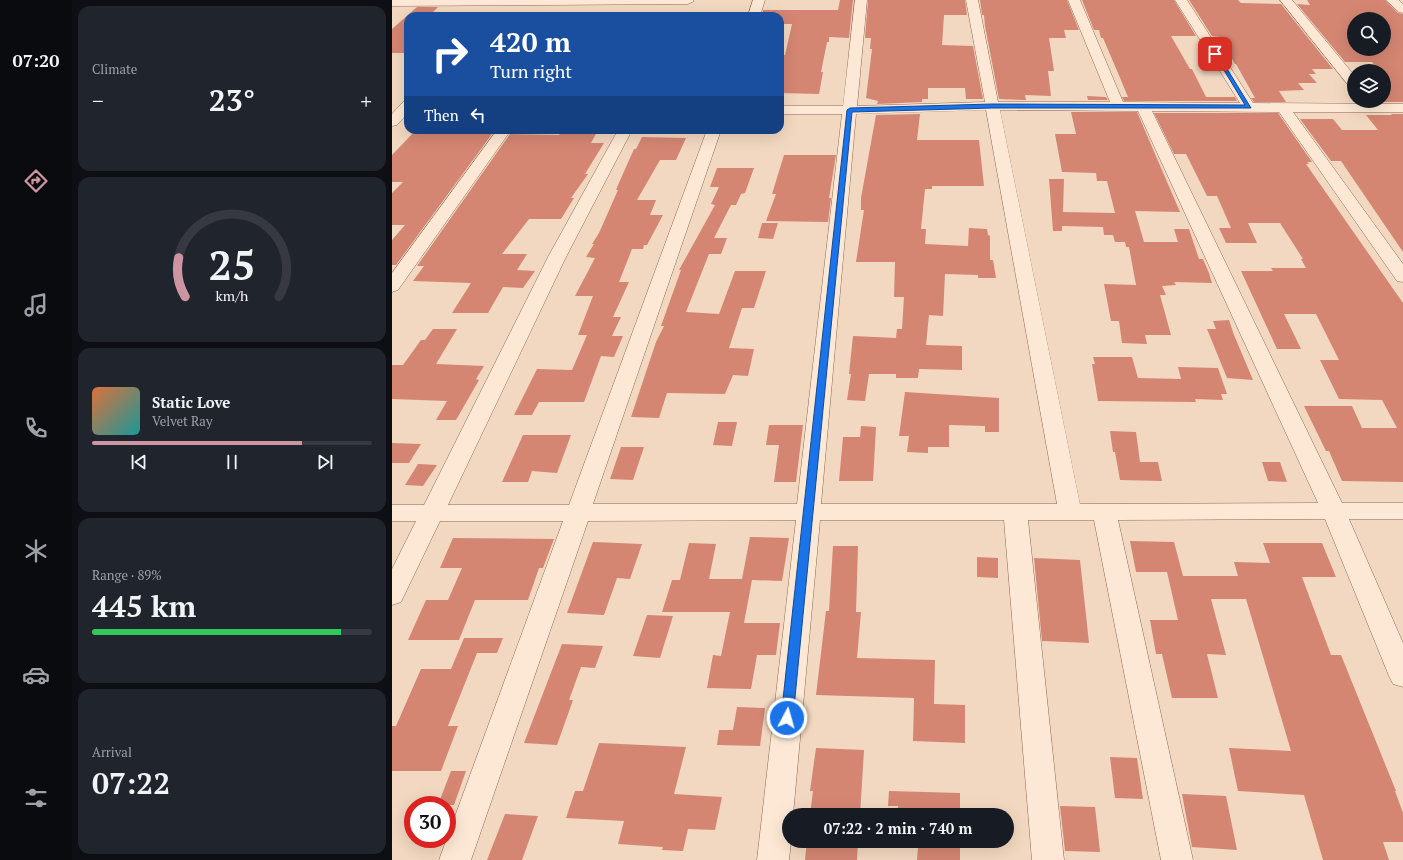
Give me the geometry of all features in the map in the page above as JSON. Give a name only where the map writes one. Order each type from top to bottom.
[{"type":"street","points":[[756,12],[760,0]]},
{"type":"street","points":[[773,860],[861,0]]},
{"type":"street","points":[[972,0],[1070,511]]},
{"type":"street","points":[[1074,0],[1118,106]]},
{"type":"street","points":[[1181,0],[1249,107]]},
{"type":"street","points":[[1286,0],[1347,74]]},
{"type":"street","points":[[1392,0],[1403,10]]},
{"type":"street","points":[[492,12],[502,1]]},
{"type":"street","points":[[392,3],[502,1],[588,4],[687,4]]},
{"type":"street","points":[[398,14],[411,2]]},
{"type":"street","points":[[784,110],[850,110],[992,106],[1283,108],[1347,106]]},
{"type":"street","points":[[1143,106],[1334,512],[1403,676]]},
{"type":"street","points":[[1391,107],[1403,108]]},
{"type":"street","points":[[1283,108],[1403,277]]},
{"type":"street","points":[[392,122],[403,109]]},
{"type":"street","points":[[392,286],[501,134]]},
{"type":"street","points":[[392,595],[557,257],[623,134]]},
{"type":"street","points":[[456,860],[713,134]]},
{"type":"street","points":[[1015,511],[1048,860]]},
{"type":"street","points":[[1104,511],[1177,860]]},
{"type":"street","points":[[392,512],[1403,511]]},
{"type":"building","points":[[840,0],[853,0],[849,38],[829,37],[829,42],[827,42],[821,72],[823,72],[819,94],[784,93],[784,55],[792,24],[784,24],[784,12],[763,12],[763,10],[838,10]]},
{"type":"building","points":[[868,0],[965,0],[967,15],[944,15],[942,45],[973,46],[983,99],[966,99],[965,88],[928,88],[928,99],[922,99],[922,102],[877,104],[878,101],[866,98],[872,49],[870,49],[871,38],[865,38]]},
{"type":"building","points":[[980,0],[1067,0],[1079,30],[1064,30],[1066,38],[1049,38],[1054,71],[1048,71],[1051,96],[1025,95],[1026,100],[999,99]]},
{"type":"building","points":[[1082,0],[1174,0],[1196,36],[1171,36],[1190,69],[1192,69],[1206,97],[1235,97],[1237,101],[1124,101],[1122,97],[1128,97],[1103,38],[1101,38],[1099,30],[1094,30]]},
{"type":"building","points":[[1189,0],[1238,0],[1241,3],[1281,4],[1333,69],[1312,69],[1316,74],[1309,74],[1317,83],[1298,83],[1304,90],[1279,91],[1286,102],[1254,102],[1251,98],[1255,98],[1236,64],[1225,47],[1223,47],[1220,37],[1212,36]]},
{"type":"building","points":[[1307,0],[1385,0],[1398,13],[1403,14],[1403,102],[1391,102],[1391,64],[1345,62],[1297,4],[1310,5]]},
{"type":"building","points":[[417,7],[438,7],[433,12],[411,12]]},
{"type":"building","points":[[404,18],[404,53],[392,53],[392,29]]},
{"type":"building","points":[[1087,96],[1106,97],[1108,100],[1088,100]]},
{"type":"building","points":[[1071,112],[1137,112],[1180,212],[1135,211],[1144,242],[1178,242],[1174,229],[1189,229],[1199,259],[1203,259],[1212,283],[1174,282],[1176,285],[1162,286],[1166,295],[1160,295],[1171,335],[1145,335],[1147,344],[1122,343],[1119,321],[1111,321],[1104,284],[1136,285],[1129,247],[1126,247],[1125,242],[1115,242],[1113,235],[1104,235],[1103,227],[1062,226],[1062,231],[1053,231],[1049,179],[1064,179],[1063,212],[1115,213],[1107,181],[1097,181],[1096,173],[1062,172],[1055,134],[1076,134]]},
{"type":"building","points":[[1154,113],[1278,113],[1312,162],[1307,162],[1309,164],[1306,164],[1403,303],[1403,482],[1342,481],[1329,451],[1326,451],[1304,406],[1352,406],[1362,428],[1397,428],[1382,400],[1339,399],[1320,360],[1339,360],[1316,314],[1284,314],[1301,349],[1277,349],[1241,271],[1273,271],[1271,268],[1306,268],[1301,259],[1303,259],[1280,223],[1248,223],[1257,243],[1226,243],[1219,228],[1231,228],[1217,196],[1207,196],[1186,154],[1174,154]]},
{"type":"building","points":[[920,114],[917,140],[979,140],[984,186],[932,186],[932,189],[925,189],[921,229],[926,229],[925,244],[968,246],[969,228],[987,229],[988,235],[990,236],[990,260],[993,260],[996,278],[978,278],[978,275],[945,274],[943,316],[929,315],[926,345],[962,346],[962,370],[919,369],[918,378],[896,378],[896,374],[869,374],[865,401],[847,400],[851,374],[849,374],[853,336],[896,338],[897,329],[902,329],[904,297],[894,297],[895,262],[856,262],[864,210],[861,210],[861,198],[876,115]]},
{"type":"building","points":[[1391,114],[1403,114],[1403,252],[1341,161],[1331,161],[1300,119],[1333,119],[1342,130],[1378,130],[1366,115],[1392,115]]},
{"type":"building","points":[[412,134],[492,134],[396,265],[392,265],[392,240],[405,225],[392,225],[392,193],[403,182],[392,182],[392,155]]},
{"type":"building","points":[[510,134],[596,134],[591,143],[604,143],[585,174],[588,174],[571,198],[574,198],[561,219],[529,219],[502,254],[527,254],[517,270],[535,271],[523,288],[503,287],[488,313],[452,313],[471,283],[413,281],[424,266],[417,266]]},
{"type":"building","points":[[642,137],[686,138],[676,160],[660,160],[637,200],[656,200],[650,215],[663,215],[647,245],[644,245],[643,249],[632,249],[619,282],[629,282],[613,317],[621,317],[612,336],[623,336],[614,357],[601,356],[584,402],[539,402],[532,415],[514,415],[537,369],[572,370],[587,335],[578,335],[593,296],[575,296],[595,258],[586,257],[599,233],[634,149],[636,149]]},
{"type":"building","points":[[784,155],[836,155],[829,198],[831,198],[828,222],[766,221],[776,194],[772,194]]},
{"type":"building","points":[[717,168],[754,168],[745,193],[741,194],[736,205],[731,205],[714,238],[727,238],[721,254],[709,254],[686,312],[719,314],[735,271],[766,271],[754,308],[742,308],[729,348],[754,349],[748,376],[733,375],[725,394],[667,393],[659,418],[631,417],[656,342],[664,326],[661,326],[681,270],[679,270],[715,205],[711,204],[719,187],[710,187]]},
{"type":"building","points":[[762,223],[778,223],[773,239],[758,238]]},
{"type":"building","points":[[1229,320],[1253,380],[1227,378],[1207,329],[1216,329],[1213,321]]},
{"type":"building","points":[[433,329],[457,329],[436,364],[484,366],[476,379],[479,380],[456,420],[436,420],[447,401],[392,399],[392,365],[403,365],[421,340],[425,340]]},
{"type":"building","points":[[1093,357],[1132,357],[1138,378],[1181,379],[1178,367],[1218,368],[1227,394],[1221,394],[1223,400],[1195,399],[1196,402],[1098,401],[1092,364],[1095,364]]},
{"type":"building","points":[[905,392],[999,398],[999,432],[985,432],[985,426],[949,425],[949,447],[928,447],[928,453],[907,452],[909,436],[899,436]]},
{"type":"building","points":[[718,422],[737,422],[732,446],[713,445]]},
{"type":"building","points":[[769,425],[803,425],[796,482],[774,482],[779,445],[766,445]]},
{"type":"building","points":[[861,426],[876,427],[873,481],[839,481],[843,437],[860,437]]},
{"type":"building","points":[[1110,431],[1136,432],[1140,462],[1158,462],[1162,481],[1120,480],[1115,452],[1113,452]]},
{"type":"building","points":[[523,435],[571,435],[557,473],[532,471],[528,482],[502,482]]},
{"type":"building","points":[[392,443],[421,444],[409,463],[392,463]]},
{"type":"building","points":[[621,447],[644,447],[633,480],[610,479]]},
{"type":"building","points":[[1262,462],[1280,462],[1287,482],[1268,481]]},
{"type":"building","points":[[418,464],[437,465],[423,486],[405,485]]},
{"type":"building","points":[[750,537],[789,538],[782,581],[752,580],[744,623],[780,623],[776,655],[757,655],[751,689],[707,688],[713,655],[721,656],[730,612],[662,612],[672,580],[680,580],[689,543],[716,544],[709,579],[742,579]]},
{"type":"building","points":[[453,538],[554,539],[543,568],[539,568],[528,600],[475,600],[459,640],[408,640],[426,600],[448,600],[462,568],[440,568]]},
{"type":"building","points":[[1130,541],[1174,542],[1183,576],[1238,576],[1234,562],[1270,563],[1263,543],[1322,543],[1336,577],[1302,577],[1331,655],[1341,655],[1396,791],[1403,813],[1403,842],[1383,842],[1389,860],[1323,860],[1304,795],[1238,791],[1229,748],[1291,751],[1246,599],[1211,599],[1226,655],[1207,654],[1218,698],[1172,698],[1162,654],[1156,654],[1150,620],[1178,620],[1167,572],[1136,572]]},
{"type":"building","points":[[593,542],[642,544],[630,579],[617,578],[604,615],[567,613]]},
{"type":"building","points":[[833,546],[858,546],[856,612],[861,612],[857,658],[935,660],[934,704],[965,705],[965,743],[913,741],[914,698],[816,695],[826,611],[829,611]]},
{"type":"building","points":[[977,557],[998,558],[998,578],[977,577]]},
{"type":"building","points":[[1034,558],[1080,560],[1089,643],[1042,641]]},
{"type":"building","points":[[647,615],[673,616],[660,658],[633,656]]},
{"type":"building","points":[[464,638],[503,638],[497,653],[477,653],[448,726],[458,726],[441,771],[392,771],[392,726],[396,726],[421,669],[451,669]]},
{"type":"building","points":[[562,644],[603,646],[595,668],[581,667],[569,700],[573,700],[557,745],[524,743]]},
{"type":"building","points":[[737,707],[765,708],[760,746],[717,745],[719,730],[733,730]]},
{"type":"building","points":[[599,743],[686,747],[674,794],[722,797],[715,830],[688,829],[683,851],[662,850],[663,847],[618,844],[624,821],[566,818],[575,791],[583,791]]},
{"type":"building","points":[[816,748],[864,750],[860,808],[811,808],[813,791],[810,791]]},
{"type":"building","points":[[1110,757],[1137,758],[1143,799],[1115,798]]},
{"type":"building","points":[[451,771],[466,771],[456,799],[456,796],[441,796]]},
{"type":"building","points":[[889,791],[960,793],[960,808],[898,808],[898,806],[888,806]]},
{"type":"building","points":[[1182,794],[1226,796],[1237,850],[1192,847]]},
{"type":"building","points":[[1060,806],[1095,807],[1100,852],[1065,851]]},
{"type":"building","points":[[505,814],[538,816],[522,860],[487,860]]},
{"type":"building","points":[[806,848],[858,848],[857,860],[805,860]]},
{"type":"building","points":[[918,848],[960,848],[960,860],[917,860]]},
{"type":"route","points":[[787,718],[850,110],[992,106],[1249,107],[1215,54]]}]
